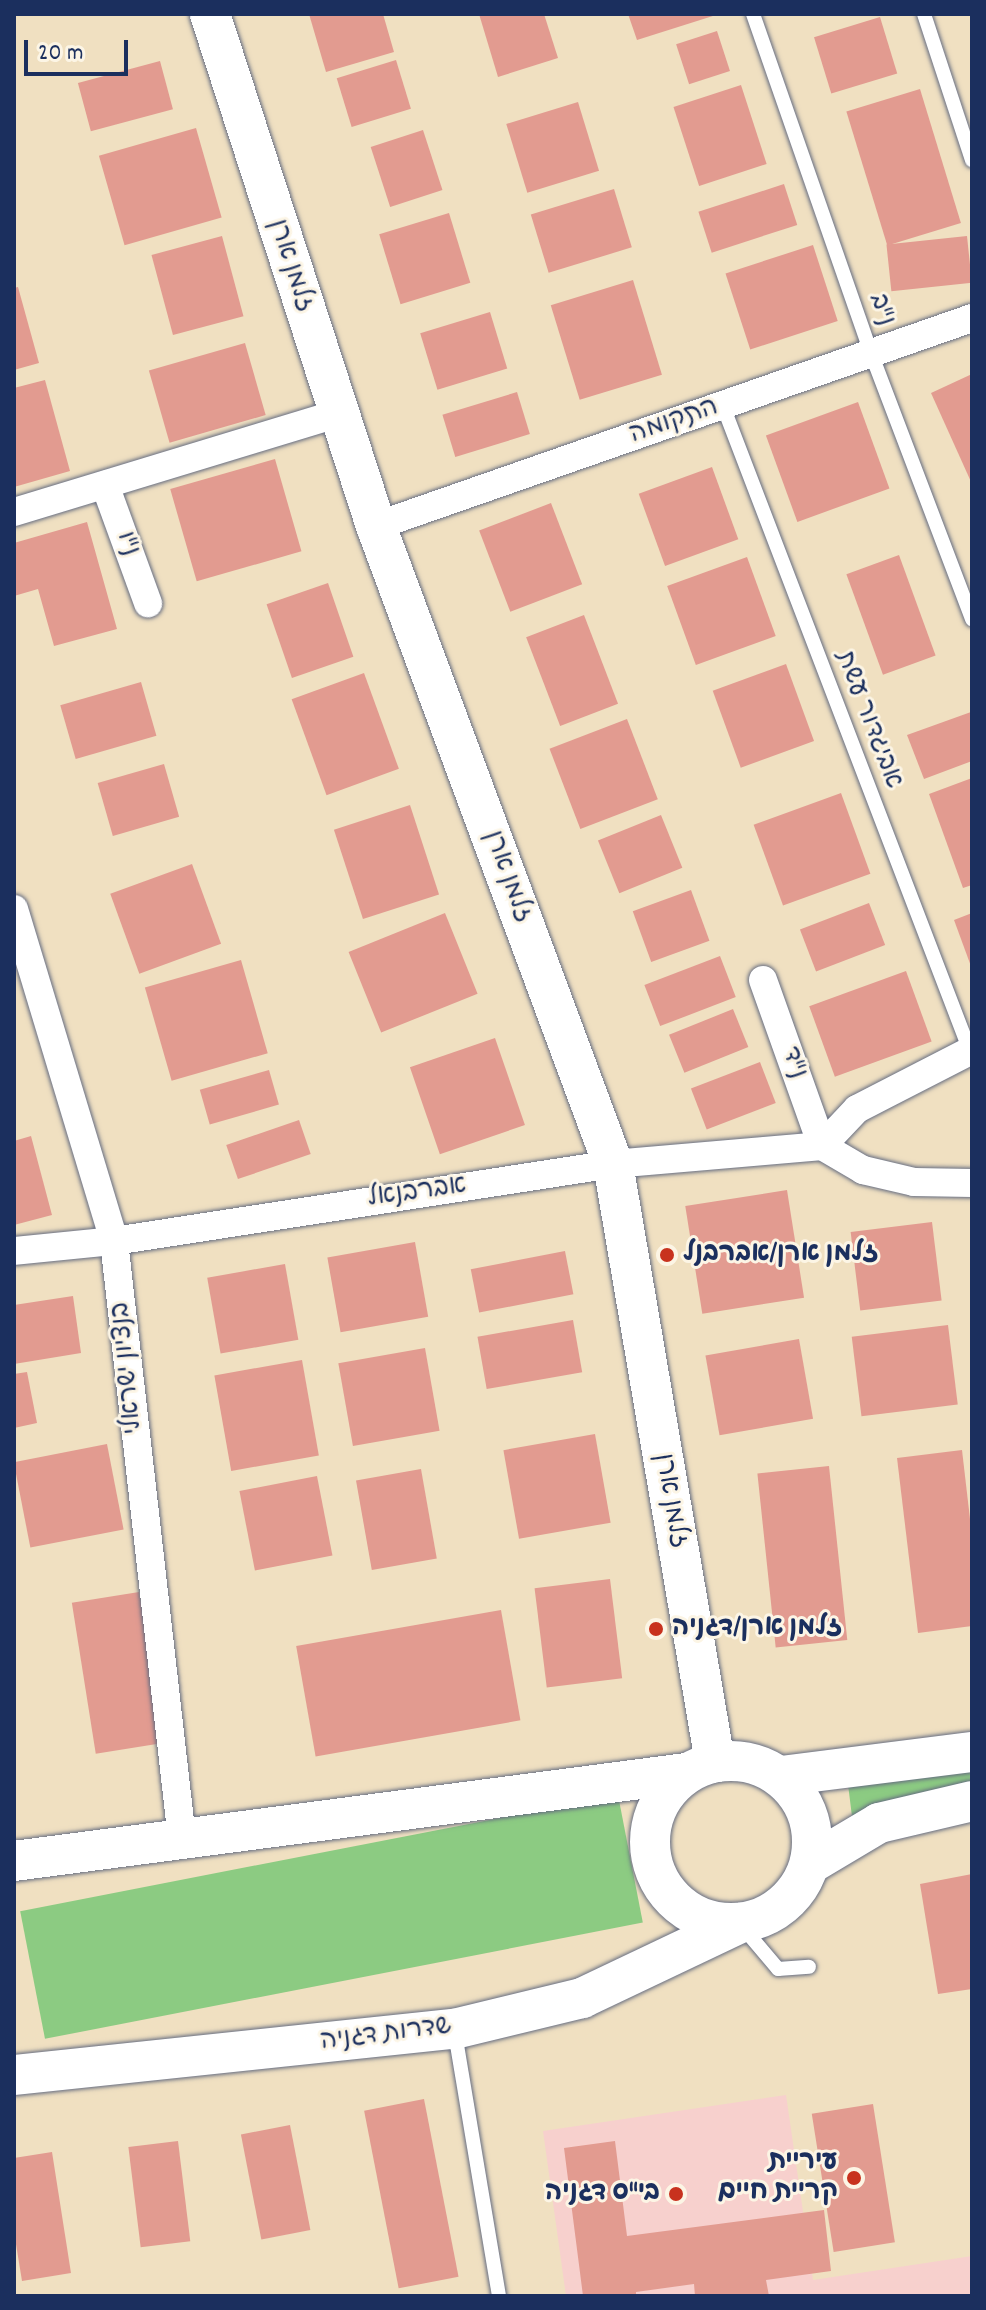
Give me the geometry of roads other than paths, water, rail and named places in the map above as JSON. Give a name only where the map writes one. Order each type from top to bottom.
[{"type":"street","name":"זלמן ארן","points":[[210,14],[337,414],[376,526],[613,1164],[700,1768]]},
{"type":"street","name":"התקומה","points":[[376,526],[972,318]]},
{"type":"street","points":[[14,512],[337,414]]},
{"type":"street","name":"נ\"ו","points":[[105,485],[148,603]]},
{"type":"street","name":"בנציון ישראלי","points":[[14,909],[114,1241],[182,1839]]},
{"type":"street","name":"נ\"ד","points":[[763,980],[822,1146]]},
{"type":"street","points":[[971,1050],[857,1109],[822,1146],[863,1170],[914,1182],[972,1183]]},
{"type":"street","name":"אברבנאל","points":[[14,1251],[114,1241],[613,1164],[822,1146]]},
{"type":"street","points":[[14,1861],[700,1768],[737,1760],[781,1776],[972,1752]]},
{"type":"street","points":[[700,1768],[666,1792],[653,1816],[649,1843],[654,1870],[667,1893],[687,1911],[713,1922],[740,1923]]},
{"type":"street","points":[[781,1776],[809,1816],[810,1864]]},
{"type":"street","name":"שדרות דגניה","points":[[14,2075],[454,2029],[582,1998],[784,1904],[810,1864],[879,1823],[972,1801]]},
{"type":"lane","name":"נ\"ב","points":[[753,14],[871,353],[972,619]]},
{"type":"lane","points":[[924,14],[972,160]]},
{"type":"lane","name":"אביגדור עשת","points":[[723,406],[971,1050]]},
{"type":"lane","points":[[740,1923],[778,1969],[809,1967]]},
{"type":"lane","points":[[454,2029],[499,2296]]},
{"type":"place","name":"זלמן ארן/אברבנל","points":[[667,1255]]},
{"type":"place","name":"זלמן ארן/דגניה","points":[[656,1629]]},
{"type":"place","name":"עיריית קריית חיים","points":[[854,2178]]},
{"type":"place","name":"בי\"ס דגניה","points":[[676,2194]]}]
